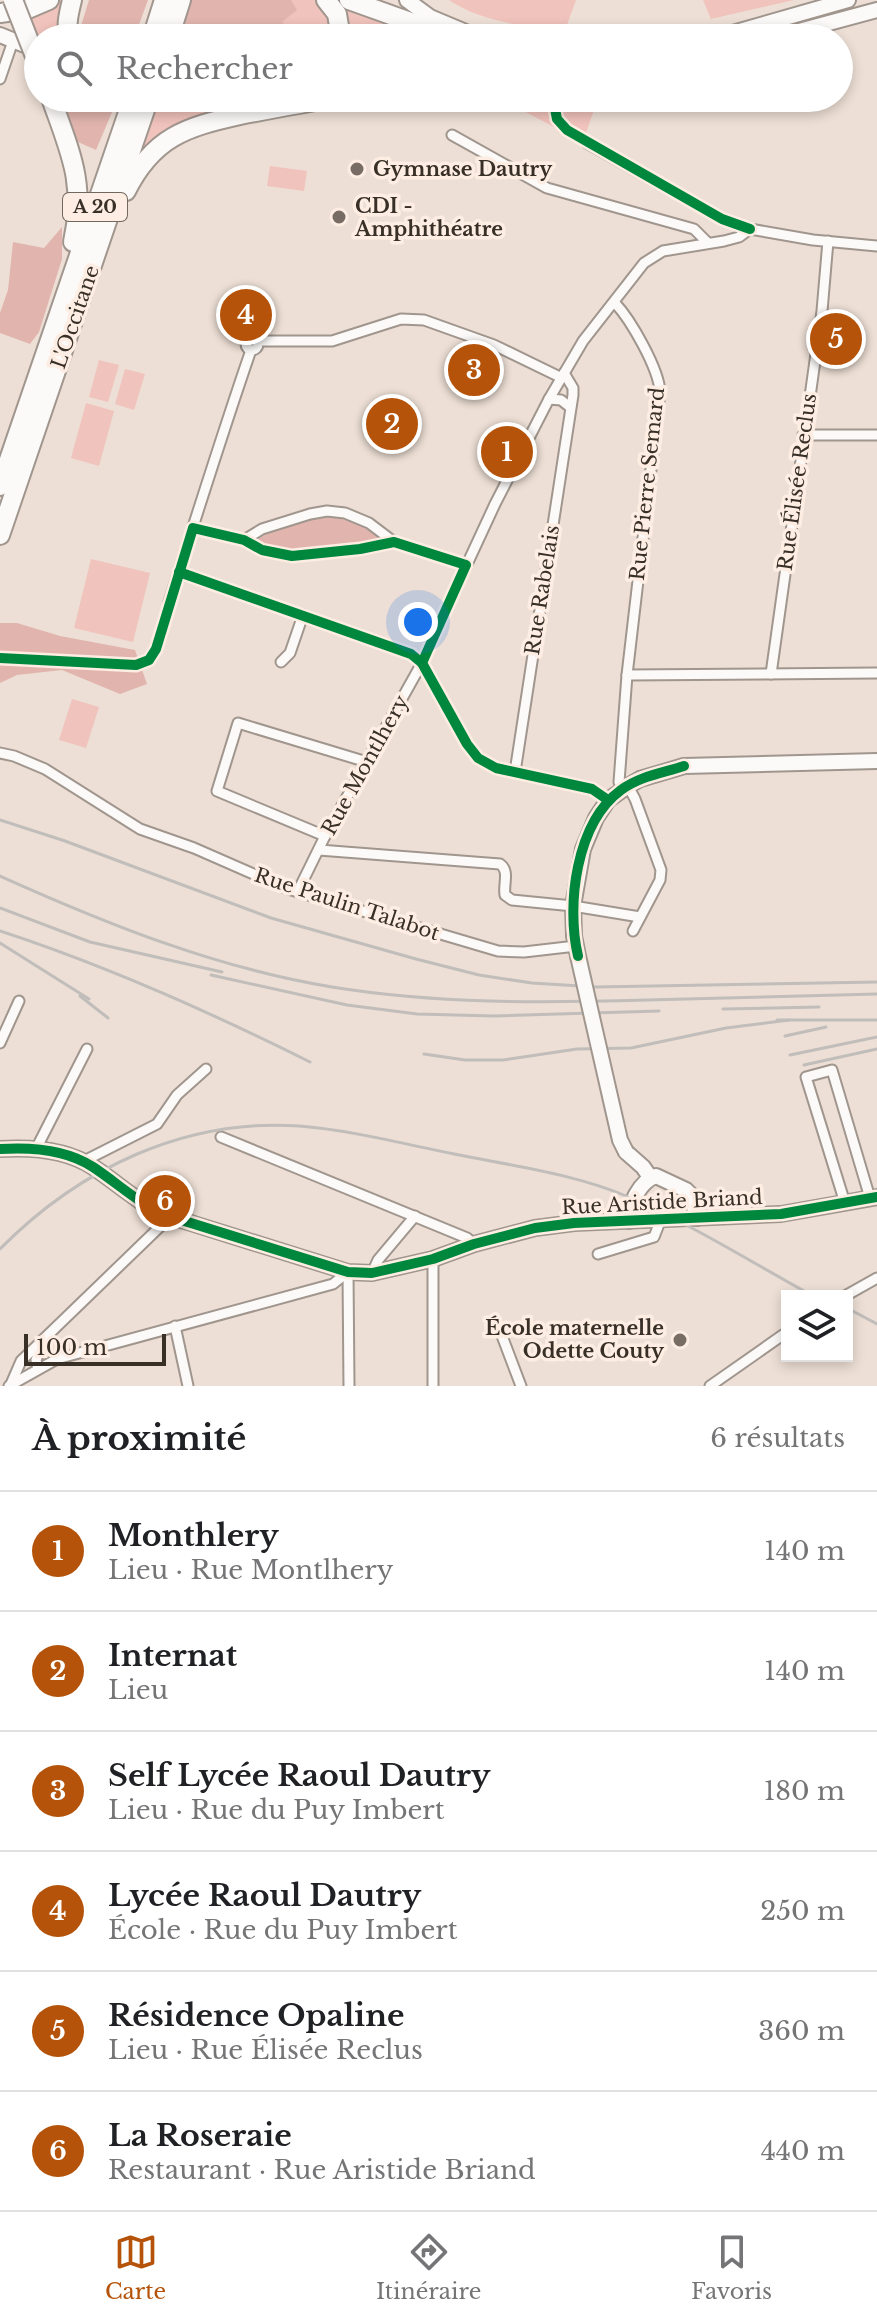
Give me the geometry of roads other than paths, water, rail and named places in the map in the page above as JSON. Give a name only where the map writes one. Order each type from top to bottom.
[{"type":"highway","points":[[13,0],[24,28]]},
{"type":"highway","points":[[0,13],[28,9],[49,0]]},
{"type":"highway","points":[[68,24],[72,0]]},
{"type":"highway","points":[[156,24],[164,0]]},
{"type":"highway","points":[[173,24],[181,0]]},
{"type":"highway","points":[[326,0],[337,14],[339,24]]},
{"type":"highway","points":[[349,0],[416,24]]},
{"type":"highway","points":[[56,112],[74,163],[79,188],[76,233],[57,315]]},
{"type":"highway","name":"L'Occitane","points":[[0,486],[57,315],[138,112]]},
{"type":"highway","name":"L'Occitane","points":[[0,535],[91,270],[139,112]]},
{"type":"highway","points":[[91,270],[131,182],[166,141],[199,124],[261,112]]},
{"type":"street","points":[[407,0],[430,17],[447,24]]},
{"type":"street","points":[[764,24],[848,0]]},
{"type":"street","points":[[825,24],[877,10]]},
{"type":"street","points":[[0,79],[6,38]]},
{"type":"street","points":[[452,135],[547,188],[694,229],[707,242]]},
{"type":"street","points":[[587,143],[722,219],[750,229],[877,246]]},
{"type":"street","points":[[615,303],[644,263],[654,257],[673,247],[739,237],[750,229]]},
{"type":"street","name":"Rue Élisée Reclus","points":[[771,674],[825,288],[828,241]]},
{"type":"street","name":"Rue Montlhery","points":[[298,891],[325,836],[422,663],[495,504],[549,399],[590,331],[615,303]]},
{"type":"street","name":"Rue Pierre Semard","points":[[615,303],[636,333],[657,377],[660,392],[627,675],[619,782],[625,788]]},
{"type":"street","points":[[169,602],[254,346],[332,341],[401,319],[424,320],[494,345],[563,375]]},
{"type":"street","name":"Rue Rabelais","points":[[515,772],[573,388],[563,375]]},
{"type":"street","points":[[549,399],[561,400],[570,407]]},
{"type":"street","points":[[803,435],[877,435]]},
{"type":"street","points":[[244,540],[262,529],[310,514],[327,511],[345,513],[369,523],[394,542],[466,565]]},
{"type":"street","points":[[193,528],[292,556],[394,542]]},
{"type":"street","points":[[179,572],[411,654],[422,663],[478,758],[496,768],[592,789],[608,800]]},
{"type":"street","points":[[281,662],[290,653],[303,615]]},
{"type":"street","points":[[627,675],[877,673]]},
{"type":"street","points":[[325,836],[217,791],[238,723],[367,762]]},
{"type":"street","name":"Rue Paulin Talabot","points":[[0,753],[45,769],[140,829],[194,848],[288,889],[498,951],[577,951]]},
{"type":"street","points":[[650,1177],[626,1152],[620,1140],[577,951],[573,906],[575,884],[588,834],[596,818],[608,800],[640,779],[684,766],[877,761]]},
{"type":"street","points":[[625,788],[640,811],[661,870],[660,880],[633,931]]},
{"type":"street","points":[[319,850],[500,864],[506,873],[504,891],[508,898],[640,917]]},
{"type":"street","points":[[0,1043],[19,1001]]},
{"type":"street","points":[[36,1149],[87,1049]]},
{"type":"street","points":[[84,1161],[157,1124],[177,1095],[206,1069]]},
{"type":"street","points":[[845,1203],[806,1077],[832,1070],[873,1198]]},
{"type":"street","points":[[221,1137],[415,1216],[467,1238],[474,1244]]},
{"type":"street","name":"Rue Aristide Briand","points":[[0,1149],[36,1149],[84,1161],[145,1205],[170,1217],[348,1272],[372,1273],[433,1259],[474,1244],[535,1228],[574,1223],[781,1214],[873,1198]]},
{"type":"street","points":[[629,1221],[628,1212],[650,1177],[661,1177],[686,1190],[694,1202],[697,1218]]},
{"type":"street","points":[[372,1273],[378,1260],[415,1216]]},
{"type":"street","points":[[10,1386],[21,1361],[170,1217]]},
{"type":"street","points":[[598,1254],[654,1237],[661,1219]]},
{"type":"street","points":[[433,1259],[433,1386]]},
{"type":"street","points":[[10,1386],[57,1359],[333,1284],[348,1272]]},
{"type":"street","points":[[348,1272],[349,1386]]},
{"type":"street","points":[[853,1292],[877,1278]]},
{"type":"street","points":[[175,1326],[188,1386]]},
{"type":"street","points":[[499,1328],[521,1386]]},
{"type":"street","points":[[710,1386],[781,1336]]},
{"type":"street","points":[[38,1369],[36,1360],[44,1340]]},
{"type":"railway","points":[[0,820],[271,918],[479,975],[532,983],[596,987],[877,982]]},
{"type":"railway","points":[[0,876],[121,927],[204,956],[289,979],[371,993],[528,1002],[877,994]]},
{"type":"railway","points":[[0,908],[90,942],[222,972]]},
{"type":"railway","points":[[0,931],[158,991],[310,1062]]},
{"type":"railway","points":[[0,943],[89,999]]},
{"type":"railway","points":[[211,975],[347,1005],[417,1014],[494,1016],[659,1011]]},
{"type":"railway","points":[[80,996],[108,1018]]},
{"type":"railway","points":[[723,1009],[819,1007]]},
{"type":"railway","points":[[777,1020],[877,1020]]},
{"type":"railway","points":[[424,1054],[465,1060],[503,1060],[577,1049],[631,1048],[726,1028],[789,1020]]},
{"type":"railway","points":[[785,1036],[826,1027]]},
{"type":"railway","points":[[790,1055],[877,1037]]},
{"type":"railway","points":[[804,1065],[877,1049]]},
{"type":"railway","points":[[0,1249],[64,1195],[136,1154],[175,1140],[215,1131],[256,1126],[299,1126],[357,1134],[522,1167],[610,1190],[678,1220],[802,1290]]},
{"type":"railway","points":[[853,1311],[877,1324]]},
{"type":"place","name":"Gymnase Dautry","points":[[357,169]]},
{"type":"place","name":"CDI - Amphithéatre","points":[[339,217]]},
{"type":"place","name":"Lycée Raoul Dautry","points":[[246,315]]},
{"type":"place","name":"Résidence Opaline","points":[[836,339]]},
{"type":"place","name":"Self Lycée Raoul Dautry","points":[[474,370]]},
{"type":"place","name":"Internat","points":[[392,424]]},
{"type":"place","name":"Monthlery","points":[[507,452]]},
{"type":"place","name":"La Roseraie","points":[[165,1201]]},
{"type":"place","name":"École maternelle Odette Couty","points":[[680,1340]]}]
